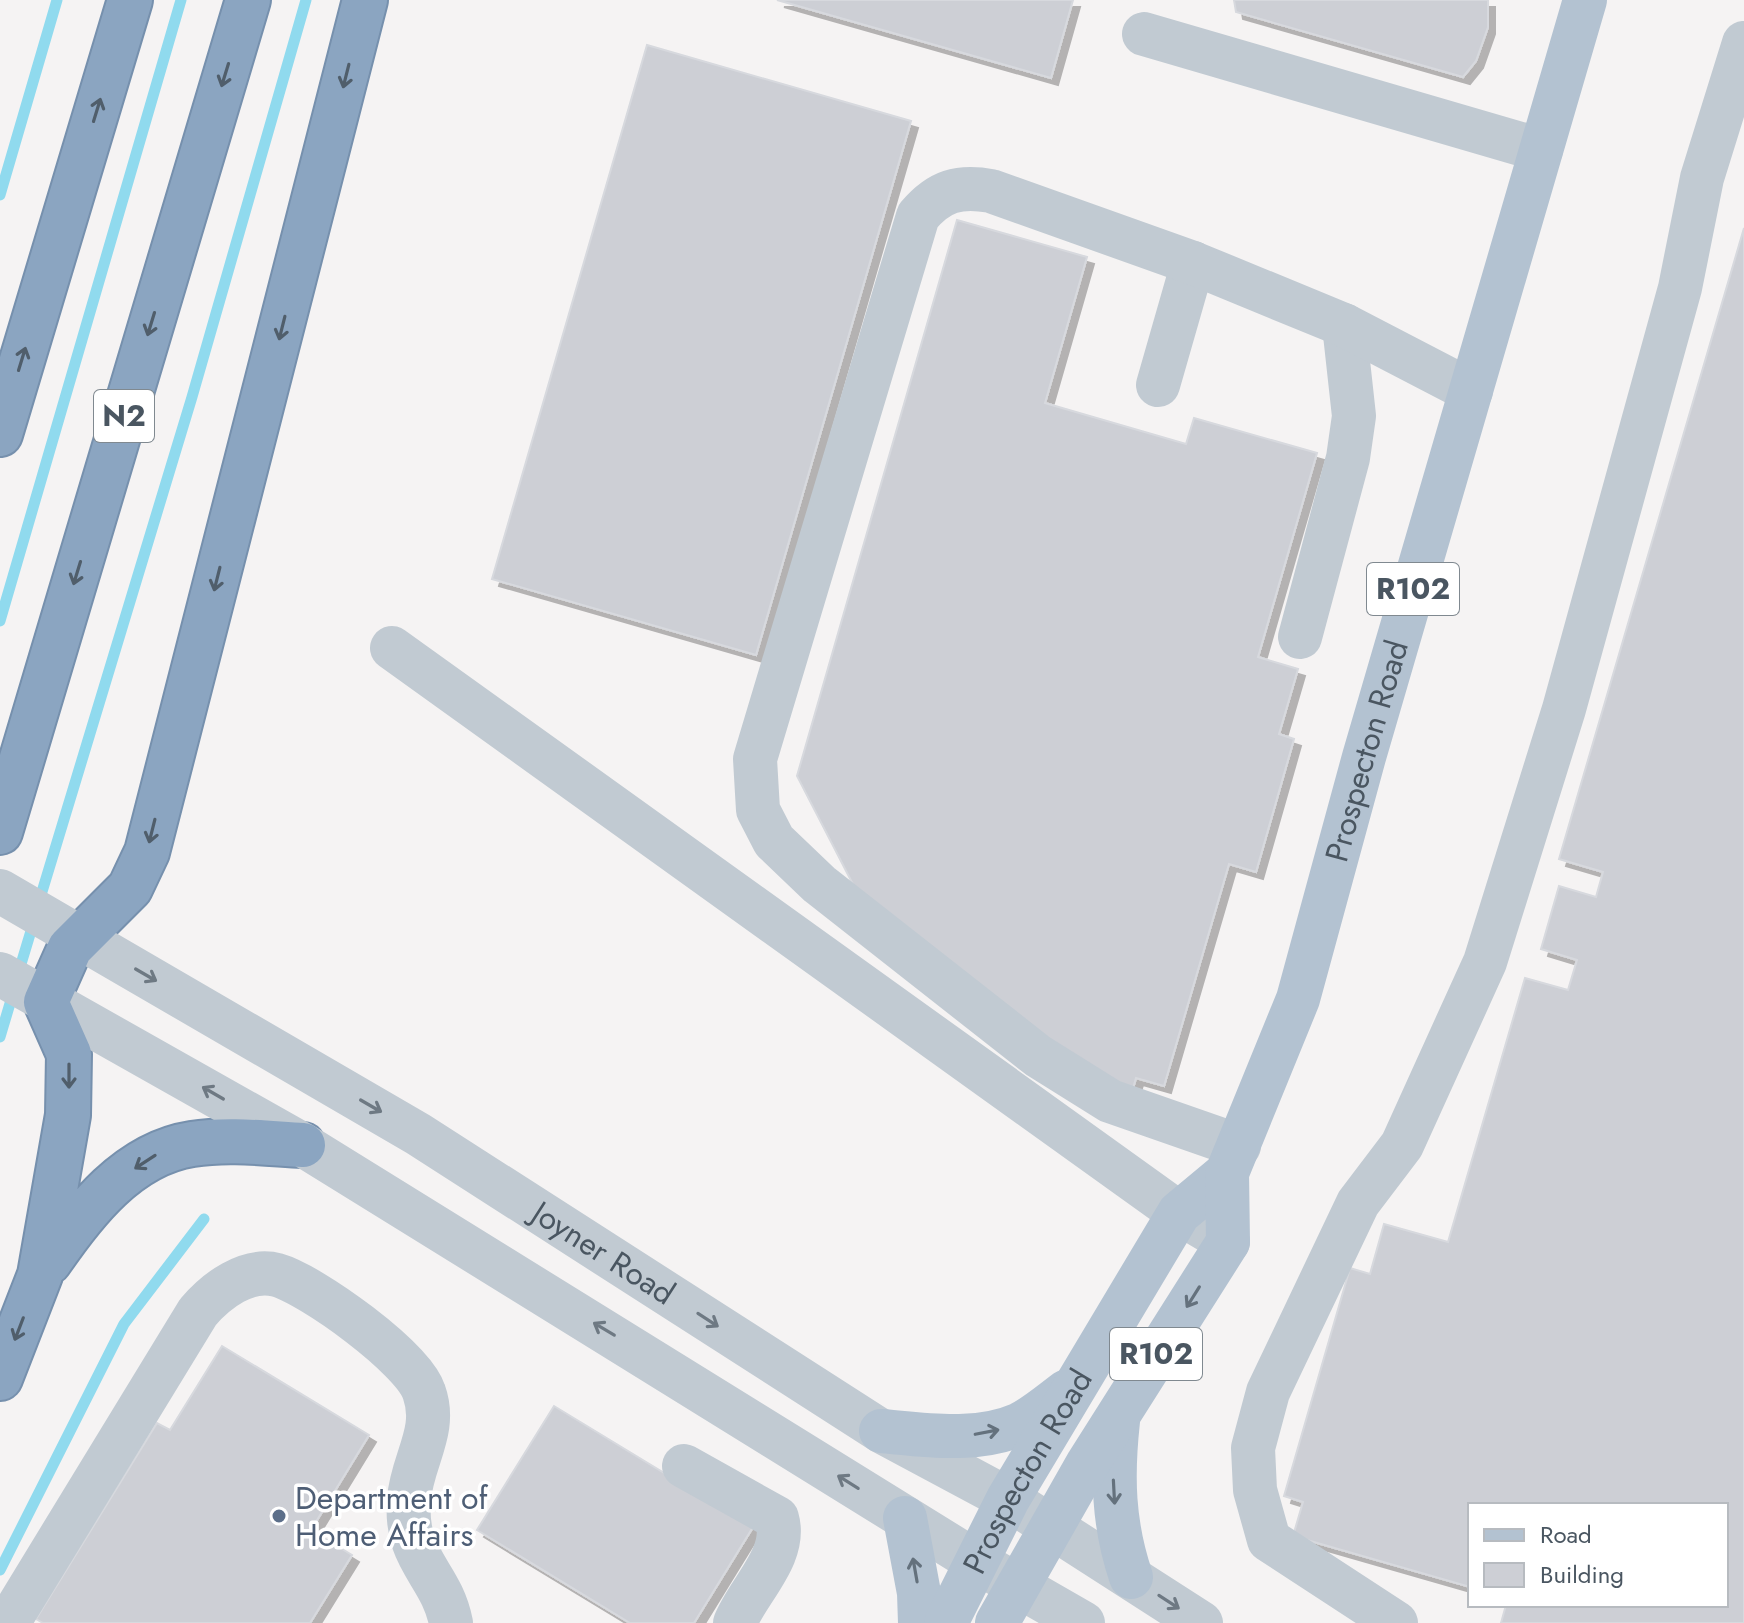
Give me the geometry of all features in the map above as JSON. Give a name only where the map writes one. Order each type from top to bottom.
[{"type":"highway","points":[[0,434],[130,0]]},
{"type":"highway","name":"N2","points":[[0,832],[248,0]]},
{"type":"highway","points":[[0,1378],[40,1275],[59,1184],[69,1054],[45,1001],[67,929],[130,888],[147,852],[365,0]]},
{"type":"highway","points":[[40,1275],[98,1197],[149,1157],[204,1143],[303,1145]]},
{"type":"main road","name":"Prospecton Road","points":[[997,1623],[1118,1414],[1228,1242],[1233,1159],[1298,999],[1585,0]]},
{"type":"main road","name":"Prospecton Road","points":[[946,1623],[1008,1499],[1179,1213],[1233,1159]]},
{"type":"main road","points":[[881,1431],[943,1436],[983,1434],[1020,1423],[1074,1386]]},
{"type":"main road","points":[[1118,1414],[1112,1470],[1119,1541],[1131,1577]]},
{"type":"main road","points":[[905,1518],[919,1593],[920,1623]]},
{"type":"street","points":[[1144,34],[1541,150]]},
{"type":"street","points":[[1396,1623],[1269,1540],[1255,1490],[1253,1448],[1268,1392],[1358,1203],[1402,1145],[1485,962],[1564,709],[1680,288],[1702,178],[1744,43]]},
{"type":"street","points":[[1233,1159],[1110,1101],[1038,1056],[819,884],[774,841],[758,810],[754,786],[755,759],[918,216],[933,199],[971,187],[991,191],[1193,263],[1344,325],[1471,391]]},
{"type":"street","points":[[1158,385],[1193,263]]},
{"type":"street","points":[[1300,637],[1348,458],[1353,403],[1344,325]]},
{"type":"street","points":[[392,648],[1179,1213],[1228,1242]]},
{"type":"street","name":"Joyner Road","points":[[0,891],[418,1134],[881,1431],[1008,1499],[1201,1623]]},
{"type":"street","name":"Joyner Road","points":[[0,974],[303,1145],[975,1561],[1020,1584],[1083,1623]]},
{"type":"street","points":[[8,1623],[198,1312],[214,1293],[239,1280],[276,1275],[313,1293],[369,1331],[423,1387],[429,1431],[409,1496],[409,1532],[422,1567],[448,1606],[451,1623]]},
{"type":"street","points":[[684,1466],[777,1518],[779,1535],[774,1557],[735,1623]]},
{"type":"building","points":[[777,0],[1073,0],[1051,78]]},
{"type":"building","points":[[1234,0],[1488,0],[1488,27],[1476,61],[1463,77],[1236,12]]},
{"type":"building","points":[[647,45],[911,121],[756,655],[492,579]]},
{"type":"building","points":[[957,220],[1087,257],[1045,403],[1186,444],[1194,418],[1317,453],[1258,657],[1298,669],[1279,734],[1294,739],[1256,872],[1229,864],[1164,1086],[1136,1078],[1129,1102],[858,894],[797,776]]},
{"type":"building","points":[[1744,228],[1744,1623],[1501,1623],[1505,1607],[1728,1607],[1728,1503],[1468,1503],[1468,1586],[1293,1536],[1303,1502],[1284,1496],[1350,1268],[1370,1274],[1384,1224],[1448,1242],[1525,978],[1568,990],[1577,960],[1541,949],[1559,886],[1596,897],[1603,872],[1559,859]]},
{"type":"building","points":[[222,1346],[369,1435],[311,1530],[352,1555],[310,1623],[43,1623],[36,1619],[157,1423],[170,1430]]},
{"type":"building","points":[[554,1406],[753,1527],[694,1623],[630,1623],[477,1530]]},
{"type":"waterway","points":[[0,195],[57,0]]},
{"type":"waterway","points":[[0,621],[181,0]]},
{"type":"waterway","points":[[38,905],[192,397],[306,0]]},
{"type":"waterway","points":[[18,974],[34,921]]},
{"type":"waterway","points":[[0,1037],[14,990]]},
{"type":"waterway","points":[[0,1570],[124,1324],[204,1219]]},
{"type":"place","name":"Department of Home Affairs","points":[[279,1516]]}]
